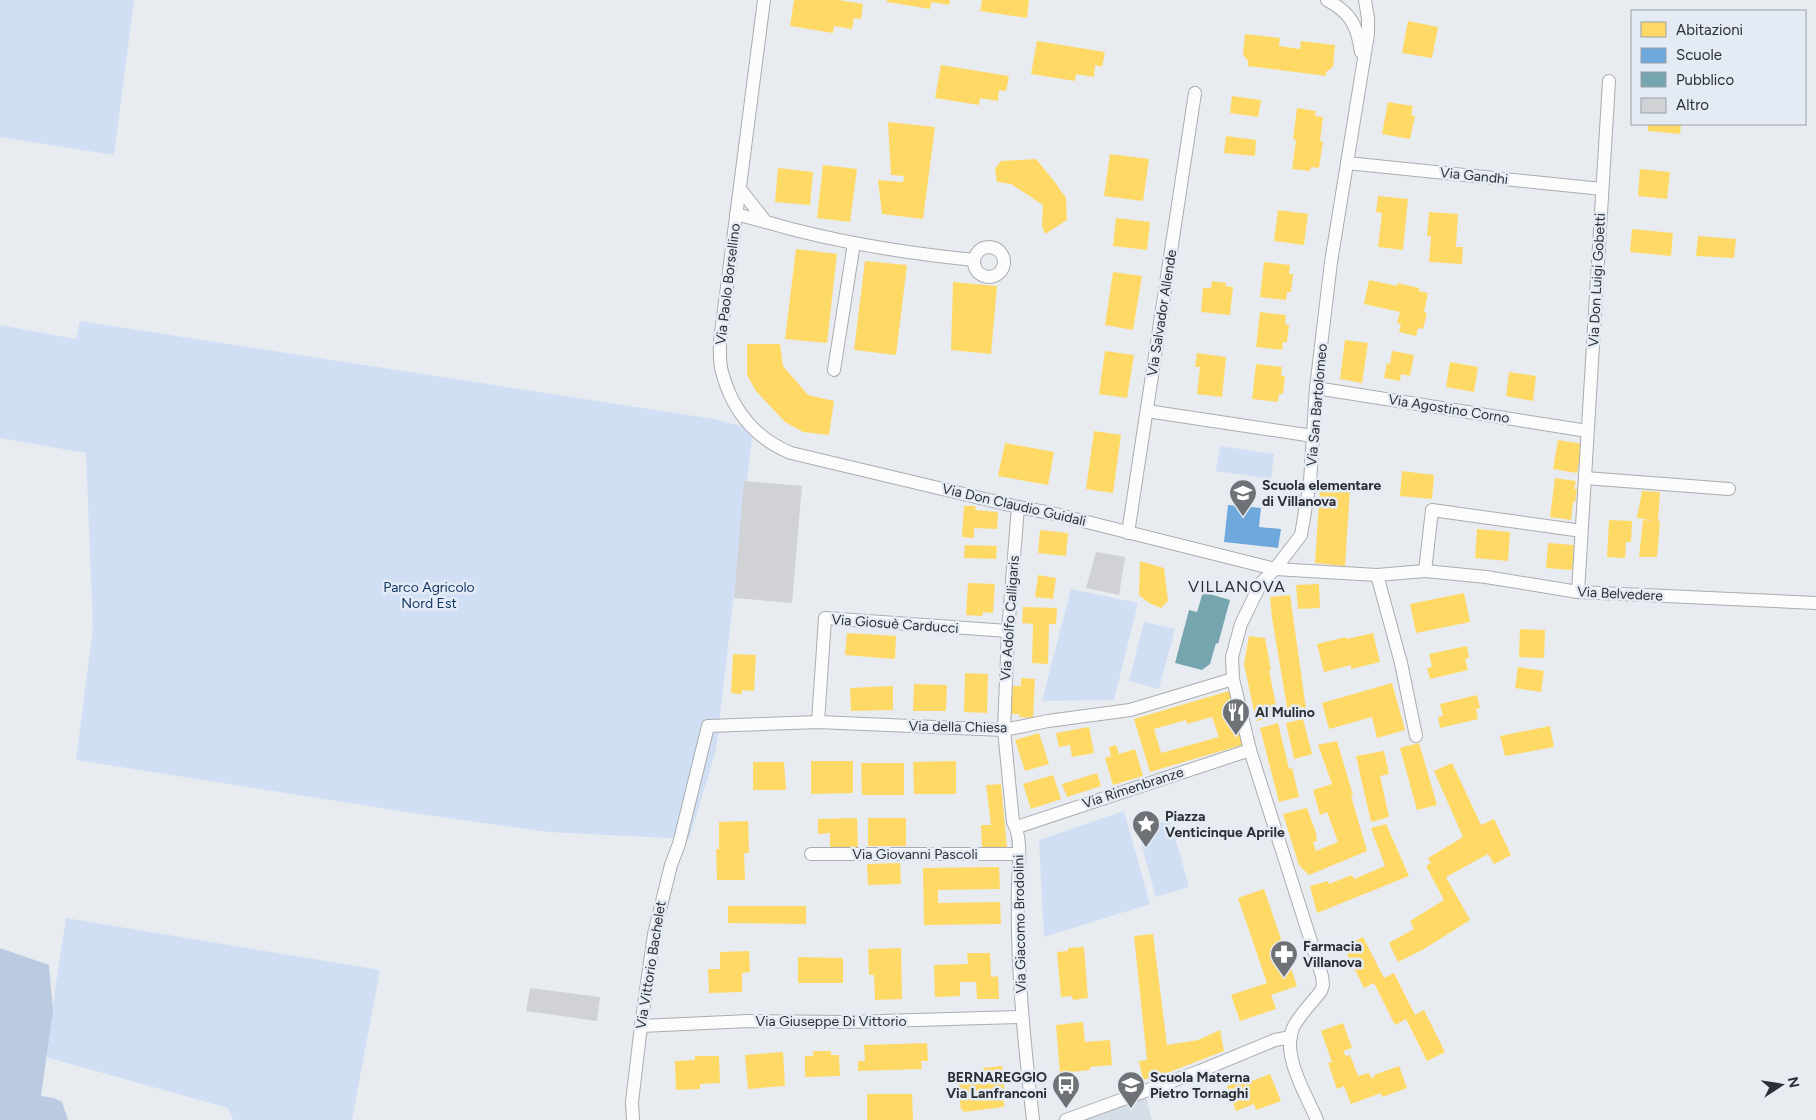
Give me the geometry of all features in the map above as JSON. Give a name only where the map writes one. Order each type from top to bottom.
[{"type":"street","name":"Via Paolo Borsellino","points":[[757,434],[731,398],[721,370],[720,341],[764,0]]},
{"type":"street","name":"Via San Bartolomeo","points":[[1327,0],[1345,12],[1354,22],[1363,62]]},
{"type":"street","name":"Via San Bartolomeo","points":[[1290,1037],[1296,1022],[1321,991],[1323,981],[1250,750],[1233,679],[1232,657],[1241,624],[1261,583],[1275,570],[1301,535],[1310,482],[1316,388],[1331,262],[1368,34],[1365,0]]},
{"type":"street","name":"Via Don Luigi Gobetti","points":[[1578,592],[1609,81]]},
{"type":"street","name":"Via Salvador Allende","points":[[1128,533],[1195,93]]},
{"type":"street","name":"Via Gandhi","points":[[1347,163],[1602,189]]},
{"type":"street","name":"Via Paolo Borsellino","points":[[740,189],[766,222]]},
{"type":"street","name":"Via Paolo Borsellino","points":[[736,214],[854,243],[914,254],[974,260]]},
{"type":"street","points":[[834,370],[854,243]]},
{"type":"street","name":"Via Agostino Corno","points":[[1316,388],[1581,430]]},
{"type":"street","points":[[1147,411],[1313,436]]},
{"type":"street","name":"Via Don Claudio Guidali","points":[[757,434],[774,446],[791,453],[1018,507],[1051,513],[1275,570]]},
{"type":"street","points":[[1585,478],[1729,489]]},
{"type":"street","name":"Via Adolfo Calligaris","points":[[1004,730],[1008,631],[1018,507]]},
{"type":"street","points":[[1425,571],[1432,510],[1575,530]]},
{"type":"street","name":"Via Belvedere","points":[[1275,570],[1377,575],[1425,571],[1486,577],[1578,592],[1816,603]]},
{"type":"street","points":[[1377,575],[1401,662],[1416,736]]},
{"type":"street","name":"Via Giosuè Carducci","points":[[818,722],[825,618],[1008,631]]},
{"type":"street","name":"Via della Chiesa","points":[[708,726],[818,722],[1004,730],[1048,721],[1130,710],[1233,679]]},
{"type":"street","name":"Via Vittorio Bachelet","points":[[633,1120],[632,1102],[654,934],[669,873],[679,844],[708,726]]},
{"type":"street","name":"Via Giacomo Brodolini","points":[[1004,730],[1013,822],[1016,827],[1019,854],[1017,929],[1022,1017],[1033,1120]]},
{"type":"street","name":"Via Rimenbranze","points":[[1016,827],[1250,750]]},
{"type":"street","name":"Via Giovanni Pascoli","points":[[811,854],[1019,854]]},
{"type":"street","name":"Via Giuseppe Di Vittorio","points":[[641,1026],[749,1021],[848,1022],[1022,1017]]},
{"type":"street","points":[[1066,1120],[1200,1072],[1275,1040],[1290,1037],[1290,1049],[1294,1066],[1318,1120]]},
{"type":"shaded area","points":[[0,948],[49,965],[53,1011],[41,1096],[54,1098],[62,1102],[68,1120],[0,1120]]},
{"type":"shaded area","name":"Scuola Materna Pietro Tornaghi","points":[[1146,1097],[1152,1120],[1078,1120]]},
{"type":"green space","points":[[0,0],[134,0],[114,155],[0,137]]},
{"type":"green space","name":"Parco Agricolo Nord Est","points":[[80,321],[714,419],[753,429],[716,750],[689,839],[548,832],[413,813],[76,760],[93,628],[86,453],[0,438],[0,325],[76,339]]},
{"type":"green space","points":[[1220,446],[1274,454],[1271,479],[1216,471]]},
{"type":"green space","points":[[1071,589],[1138,603],[1114,700],[1042,701]]},
{"type":"green space","points":[[1144,622],[1175,629],[1159,689],[1129,681]]},
{"type":"green space","points":[[1124,811],[1150,904],[1044,937],[1039,840]]},
{"type":"green space","points":[[1170,820],[1189,887],[1156,897],[1137,829]]},
{"type":"green space","points":[[66,918],[380,970],[352,1120],[233,1120],[228,1108],[42,1056],[0,1002],[51,1016]]},
{"type":"building: Abitazioni","points":[[794,0],[838,0],[863,4],[861,19],[854,18],[852,29],[834,26],[833,33],[790,26]]},
{"type":"building: Abitazioni","points":[[887,0],[950,0],[949,5],[931,2],[930,9],[887,2]]},
{"type":"building: Abitazioni","points":[[982,0],[1029,0],[1027,18],[980,11]]},
{"type":"building: Abitazioni","points":[[1408,21],[1438,27],[1432,58],[1402,53]]},
{"type":"building: Abitazioni","points":[[1245,34],[1280,38],[1279,46],[1300,49],[1301,41],[1335,45],[1333,67],[1326,72],[1326,76],[1248,66],[1248,61],[1243,55]]},
{"type":"building: Abitazioni","points":[[1037,41],[1105,52],[1102,67],[1095,65],[1094,77],[1076,74],[1075,81],[1031,74]]},
{"type":"building: Abitazioni","points":[[941,65],[1009,76],[1006,91],[999,90],[998,101],[980,98],[979,105],[935,98]]},
{"type":"building: Abitazioni","points":[[1232,96],[1261,100],[1258,117],[1230,113]]},
{"type":"building: Abitazioni","points":[[1388,102],[1413,106],[1411,115],[1415,116],[1410,139],[1382,134]]},
{"type":"building: Abitazioni","points":[[1297,108],[1316,111],[1315,116],[1323,117],[1320,141],[1323,141],[1319,168],[1311,167],[1310,171],[1292,169],[1296,140],[1293,139]]},
{"type":"building: Abitazioni","points":[[888,122],[935,127],[923,219],[882,214],[878,180],[903,182],[904,176],[891,175]]},
{"type":"building: Abitazioni","points":[[1648,125],[1681,125],[1680,134],[1648,131]]},
{"type":"building: Abitazioni","points":[[1226,136],[1256,140],[1255,156],[1224,153]]},
{"type":"building: Abitazioni","points":[[1110,154],[1149,159],[1143,201],[1104,196]]},
{"type":"building: Abitazioni","points":[[1036,159],[1066,198],[1067,220],[1045,234],[1042,226],[1043,205],[1011,184],[997,182],[995,169],[1001,161]]},
{"type":"building: Abitazioni","points":[[823,165],[857,169],[850,222],[817,218]]},
{"type":"building: Abitazioni","points":[[778,168],[813,172],[810,205],[775,202]]},
{"type":"building: Abitazioni","points":[[1640,169],[1670,172],[1667,199],[1638,196]]},
{"type":"building: Abitazioni","points":[[1378,196],[1408,199],[1403,250],[1378,247],[1382,213],[1376,212]]},
{"type":"building: Abitazioni","points":[[1278,210],[1308,214],[1304,245],[1274,241]]},
{"type":"building: Abitazioni","points":[[1429,212],[1458,214],[1456,247],[1463,247],[1462,264],[1429,262],[1431,236],[1427,236]]},
{"type":"building: Abitazioni","points":[[1116,218],[1150,222],[1147,250],[1113,246]]},
{"type":"building: Abitazioni","points":[[1632,229],[1673,233],[1671,256],[1630,252]]},
{"type":"building: Abitazioni","points":[[1698,236],[1736,239],[1734,258],[1696,256]]},
{"type":"building: Abitazioni","points":[[796,249],[837,254],[827,343],[785,339]]},
{"type":"building: Abitazioni","points":[[865,261],[907,265],[896,355],[854,350]]},
{"type":"building: Abitazioni","points":[[1264,262],[1290,265],[1289,274],[1293,274],[1291,292],[1287,292],[1286,300],[1260,297]]},
{"type":"building: Abitazioni","points":[[1113,272],[1142,276],[1133,330],[1105,325]]},
{"type":"building: Abitazioni","points":[[1369,280],[1397,286],[1397,283],[1419,288],[1419,291],[1428,293],[1424,312],[1427,313],[1423,329],[1418,328],[1416,336],[1399,332],[1401,324],[1397,323],[1400,312],[1364,304]]},
{"type":"building: Abitazioni","points":[[1212,281],[1226,283],[1225,286],[1233,287],[1230,315],[1201,312],[1203,288],[1211,288]]},
{"type":"building: Abitazioni","points":[[953,282],[997,286],[991,354],[951,350]]},
{"type":"building: Abitazioni","points":[[1260,312],[1286,315],[1285,324],[1289,325],[1287,342],[1283,342],[1282,350],[1256,347]]},
{"type":"building: Abitazioni","points":[[1345,340],[1368,343],[1362,383],[1340,379]]},
{"type":"building: Abitazioni","points":[[747,344],[780,344],[783,366],[808,395],[834,401],[829,435],[803,432],[785,422],[756,391],[747,375]]},
{"type":"building: Abitazioni","points":[[1105,351],[1134,355],[1127,398],[1099,394]]},
{"type":"building: Abitazioni","points":[[1392,351],[1414,355],[1410,376],[1401,374],[1400,381],[1384,378],[1387,363],[1390,364]]},
{"type":"building: Abitazioni","points":[[1197,353],[1226,357],[1222,397],[1197,394],[1200,367],[1195,367]]},
{"type":"building: Abitazioni","points":[[1450,362],[1478,367],[1474,392],[1446,387]]},
{"type":"building: Abitazioni","points":[[1256,364],[1282,367],[1281,376],[1285,376],[1283,394],[1279,394],[1278,402],[1252,399]]},
{"type":"building: Abitazioni","points":[[1509,372],[1536,376],[1533,401],[1506,396]]},
{"type":"building: Abitazioni","points":[[1094,431],[1121,435],[1113,493],[1086,489]]},
{"type":"building: Abitazioni","points":[[1558,440],[1582,444],[1577,473],[1553,469]]},
{"type":"building: Abitazioni","points":[[1005,443],[1054,452],[1048,485],[998,476]]},
{"type":"building: Abitazioni","points":[[1402,471],[1434,475],[1432,499],[1400,496]]},
{"type":"building: Abitazioni","points":[[1555,478],[1576,481],[1574,489],[1577,489],[1571,520],[1550,517]]},
{"type":"building: Abitazioni","points":[[1320,487],[1350,489],[1345,566],[1315,563]]},
{"type":"building: Abitazioni","points":[[1642,491],[1660,492],[1657,557],[1639,557],[1643,520],[1654,521],[1637,518]]},
{"type":"building: Abitazioni","points":[[964,506],[976,506],[975,510],[998,512],[997,529],[974,528],[974,538],[962,537]]},
{"type":"building: Abitazioni","points":[[1609,520],[1632,521],[1631,542],[1626,542],[1625,558],[1607,557]]},
{"type":"building: Abitazioni","points":[[1477,529],[1510,532],[1508,561],[1475,558]]},
{"type":"building: Abitazioni","points":[[1040,530],[1068,533],[1066,556],[1038,553]]},
{"type":"building: Abitazioni","points":[[1548,543],[1574,545],[1572,570],[1546,568]]},
{"type":"building: Abitazioni","points":[[965,545],[997,546],[996,559],[964,558]]},
{"type":"building: Abitazioni","points":[[1140,561],[1164,568],[1168,601],[1161,608],[1149,603],[1139,595]]},
{"type":"building: Abitazioni","points":[[1038,575],[1056,578],[1053,599],[1035,597]]},
{"type":"building: Abitazioni","points":[[968,583],[995,584],[993,613],[983,612],[982,616],[966,615]]},
{"type":"building: Abitazioni","points":[[1319,584],[1320,608],[1298,609],[1296,585]]},
{"type":"building: Abitazioni","points":[[1464,593],[1470,622],[1416,633],[1410,604]]},
{"type":"building: Abitazioni","points":[[1290,595],[1306,709],[1288,713],[1270,597]]},
{"type":"building: Abitazioni","points":[[1023,607],[1057,608],[1056,624],[1049,624],[1048,664],[1032,663],[1033,624],[1022,623]]},
{"type":"building: Abitazioni","points":[[1520,629],[1545,630],[1544,658],[1519,657]]},
{"type":"building: Abitazioni","points":[[847,633],[896,636],[895,659],[845,655]]},
{"type":"building: Abitazioni","points":[[1373,633],[1380,662],[1351,669],[1351,665],[1324,672],[1317,644]]},
{"type":"building: Abitazioni","points":[[1249,636],[1265,638],[1278,716],[1256,721],[1244,664]]},
{"type":"building: Abitazioni","points":[[1467,646],[1469,658],[1465,659],[1468,670],[1430,679],[1427,668],[1432,667],[1429,654]]},
{"type":"building: Abitazioni","points":[[733,654],[756,655],[754,691],[742,690],[742,694],[731,693]]},
{"type":"building: Abitazioni","points":[[1518,667],[1544,671],[1541,692],[1515,688]]},
{"type":"building: Abitazioni","points":[[965,673],[988,674],[987,713],[964,712]]},
{"type":"building: Abitazioni","points":[[1021,678],[1035,679],[1033,718],[1019,717],[1020,714],[1009,714],[1011,686],[1021,686]]},
{"type":"building: Abitazioni","points":[[1392,683],[1405,730],[1377,738],[1372,717],[1329,729],[1322,703]]},
{"type":"building: Abitazioni","points":[[914,684],[947,685],[946,711],[913,711]]},
{"type":"building: Abitazioni","points":[[893,686],[893,710],[851,711],[850,688]]},
{"type":"building: Abitazioni","points":[[1229,691],[1245,744],[1150,772],[1134,719]],"holes":[[[1212,717],[1219,737],[1161,753],[1154,729],[1186,720],[1187,724]]]},
{"type":"building: Abitazioni","points":[[1477,695],[1480,708],[1476,709],[1478,719],[1440,728],[1438,717],[1443,716],[1440,704]]},
{"type":"building: Abitazioni","points":[[1303,719],[1312,754],[1294,759],[1286,723]]},
{"type":"building: Abitazioni","points":[[1278,723],[1289,769],[1292,768],[1299,797],[1279,802],[1260,728]]},
{"type":"building: Abitazioni","points":[[1550,726],[1554,747],[1505,756],[1500,736]]},
{"type":"building: Abitazioni","points":[[1089,727],[1094,753],[1072,757],[1070,745],[1059,747],[1056,733]]},
{"type":"building: Abitazioni","points":[[1039,733],[1049,764],[1025,771],[1015,740]]},
{"type":"building: Abitazioni","points":[[1337,741],[1367,851],[1309,875],[1299,865],[1283,814],[1307,808],[1316,833],[1317,841],[1313,842],[1316,851],[1338,842],[1327,812],[1320,815],[1313,790],[1332,784],[1318,745]]},
{"type":"building: Abitazioni","points":[[1419,743],[1437,805],[1417,810],[1400,748]]},
{"type":"building: Abitazioni","points":[[1116,745],[1119,754],[1135,749],[1143,776],[1113,785],[1105,758],[1111,756],[1109,747]]},
{"type":"building: Abitazioni","points":[[1384,751],[1389,774],[1380,776],[1389,817],[1371,822],[1356,756]]},
{"type":"building: Abitazioni","points":[[811,761],[853,761],[853,793],[811,794]]},
{"type":"building: Abitazioni","points":[[956,761],[956,794],[914,794],[913,762]]},
{"type":"building: Abitazioni","points":[[753,762],[784,762],[786,790],[753,790]]},
{"type":"building: Abitazioni","points":[[861,763],[904,763],[904,795],[862,795]]},
{"type":"building: Abitazioni","points":[[1452,763],[1481,825],[1494,819],[1511,855],[1494,864],[1488,854],[1446,877],[1470,920],[1424,949],[1398,962],[1389,943],[1414,929],[1410,921],[1444,900],[1426,866],[1431,863],[1428,858],[1463,837],[1434,771]]},
{"type":"building: Abitazioni","points":[[1097,773],[1101,786],[1067,797],[1062,784]]},
{"type":"building: Abitazioni","points":[[1053,775],[1061,799],[1031,809],[1023,784]]},
{"type":"building: Abitazioni","points":[[1001,784],[1007,848],[982,848],[981,825],[991,825],[986,785]]},
{"type":"building: Abitazioni","points":[[857,818],[858,849],[830,850],[830,833],[818,834],[818,819]]},
{"type":"building: Abitazioni","points":[[868,818],[906,818],[906,846],[868,846]]},
{"type":"building: Abitazioni","points":[[748,821],[749,853],[744,853],[745,880],[717,880],[716,849],[719,849],[719,822]]},
{"type":"building: Abitazioni","points":[[1386,824],[1409,876],[1317,913],[1310,886],[1328,881],[1329,884],[1352,875],[1354,879],[1385,866],[1371,828]]},
{"type":"building: Abitazioni","points":[[900,863],[901,884],[868,885],[867,864]]},
{"type":"building: Abitazioni","points":[[999,867],[1000,889],[938,890],[938,903],[1000,902],[1001,924],[924,925],[923,868]]},
{"type":"building: Abitazioni","points":[[1264,889],[1297,986],[1271,995],[1276,1009],[1240,1021],[1231,995],[1267,983],[1238,898]]},
{"type":"building: Abitazioni","points":[[728,906],[806,906],[806,924],[728,923]]},
{"type":"building: Abitazioni","points":[[1153,934],[1167,1045],[1198,1040],[1220,1030],[1224,1051],[1143,1080],[1139,1061],[1147,1060],[1134,936]]},
{"type":"building: Abitazioni","points":[[1363,937],[1384,978],[1394,973],[1415,1015],[1424,1010],[1445,1052],[1427,1061],[1406,1019],[1395,1025],[1374,983],[1364,988],[1344,947]]},
{"type":"building: Abitazioni","points":[[1084,947],[1088,998],[1073,1000],[1072,996],[1061,997],[1057,952],[1068,951],[1068,948]]},
{"type":"building: Abitazioni","points":[[901,948],[902,999],[875,1000],[874,975],[869,975],[868,949]]},
{"type":"building: Abitazioni","points":[[749,951],[750,972],[742,973],[742,992],[709,993],[708,969],[720,969],[720,952]]},
{"type":"building: Abitazioni","points":[[967,953],[990,953],[991,977],[998,976],[999,999],[977,999],[976,982],[960,982],[960,996],[935,997],[934,965],[968,964]]},
{"type":"building: Abitazioni","points":[[798,957],[843,958],[843,983],[798,983]]},
{"type":"building: Abitazioni","points":[[1083,1022],[1085,1042],[1110,1040],[1112,1065],[1090,1067],[1090,1070],[1060,1073],[1056,1025]]},
{"type":"building: Abitazioni","points":[[1343,1023],[1352,1048],[1343,1051],[1346,1056],[1350,1055],[1358,1076],[1369,1073],[1371,1078],[1375,1077],[1374,1075],[1399,1066],[1407,1088],[1382,1097],[1381,1093],[1351,1104],[1344,1086],[1337,1089],[1328,1063],[1332,1062],[1321,1031]]},
{"type":"building: Abitazioni","points":[[927,1043],[928,1061],[921,1061],[922,1069],[858,1071],[858,1061],[865,1061],[864,1045]]},
{"type":"building: Abitazioni","points":[[813,1051],[831,1051],[831,1055],[839,1055],[840,1076],[805,1077],[805,1056],[813,1056]]},
{"type":"building: Abitazioni","points":[[783,1052],[785,1086],[748,1089],[745,1055]]},
{"type":"building: Abitazioni","points":[[695,1056],[719,1056],[720,1083],[700,1084],[700,1089],[676,1090],[675,1061],[695,1060]]},
{"type":"building: Abitazioni","points":[[1002,1066],[1005,1093],[1003,1094],[1004,1107],[963,1112],[963,1109],[961,1110],[957,1074],[973,1072],[973,1078],[984,1077],[983,1068]]},
{"type":"building: Abitazioni","points":[[1270,1074],[1281,1101],[1256,1110],[1254,1104],[1236,1111],[1227,1086],[1250,1077],[1252,1081]]},
{"type":"building: Abitazioni","points":[[867,1094],[912,1094],[913,1120],[867,1120]]},
{"type":"building: Scuole","name":"Scuola elementare di Villanova","points":[[1228,505],[1261,508],[1259,527],[1281,529],[1278,548],[1224,542]]},
{"type":"building: Pubblico","points":[[1203,592],[1230,600],[1218,644],[1216,643],[1210,664],[1202,670],[1175,663],[1189,610],[1197,612]]},
{"type":"building: Altro","points":[[744,481],[802,486],[792,603],[734,598]]},
{"type":"building: Altro","points":[[1096,552],[1125,557],[1119,595],[1086,588]]},
{"type":"building: Altro","points":[[530,988],[600,997],[597,1021],[526,1011]]},
{"type":"place","name":"Scuola elementare di Villanova","points":[[1243,517]]},
{"type":"place","name":"Al Mulino","points":[[1236,736]]},
{"type":"place","name":"Piazza Venticinque Aprile","points":[[1146,848]]},
{"type":"place","name":"Farmacia Villanova","points":[[1284,978]]},
{"type":"place","name":"BERNAREGGIO Via Lanfranconi","points":[[1066,1109]]},
{"type":"place","name":"Scuola Materna Pietro Tornaghi","points":[[1131,1109]]},
{"type":"district","name":"VILLANOVA","points":[[1237,586]]}]
